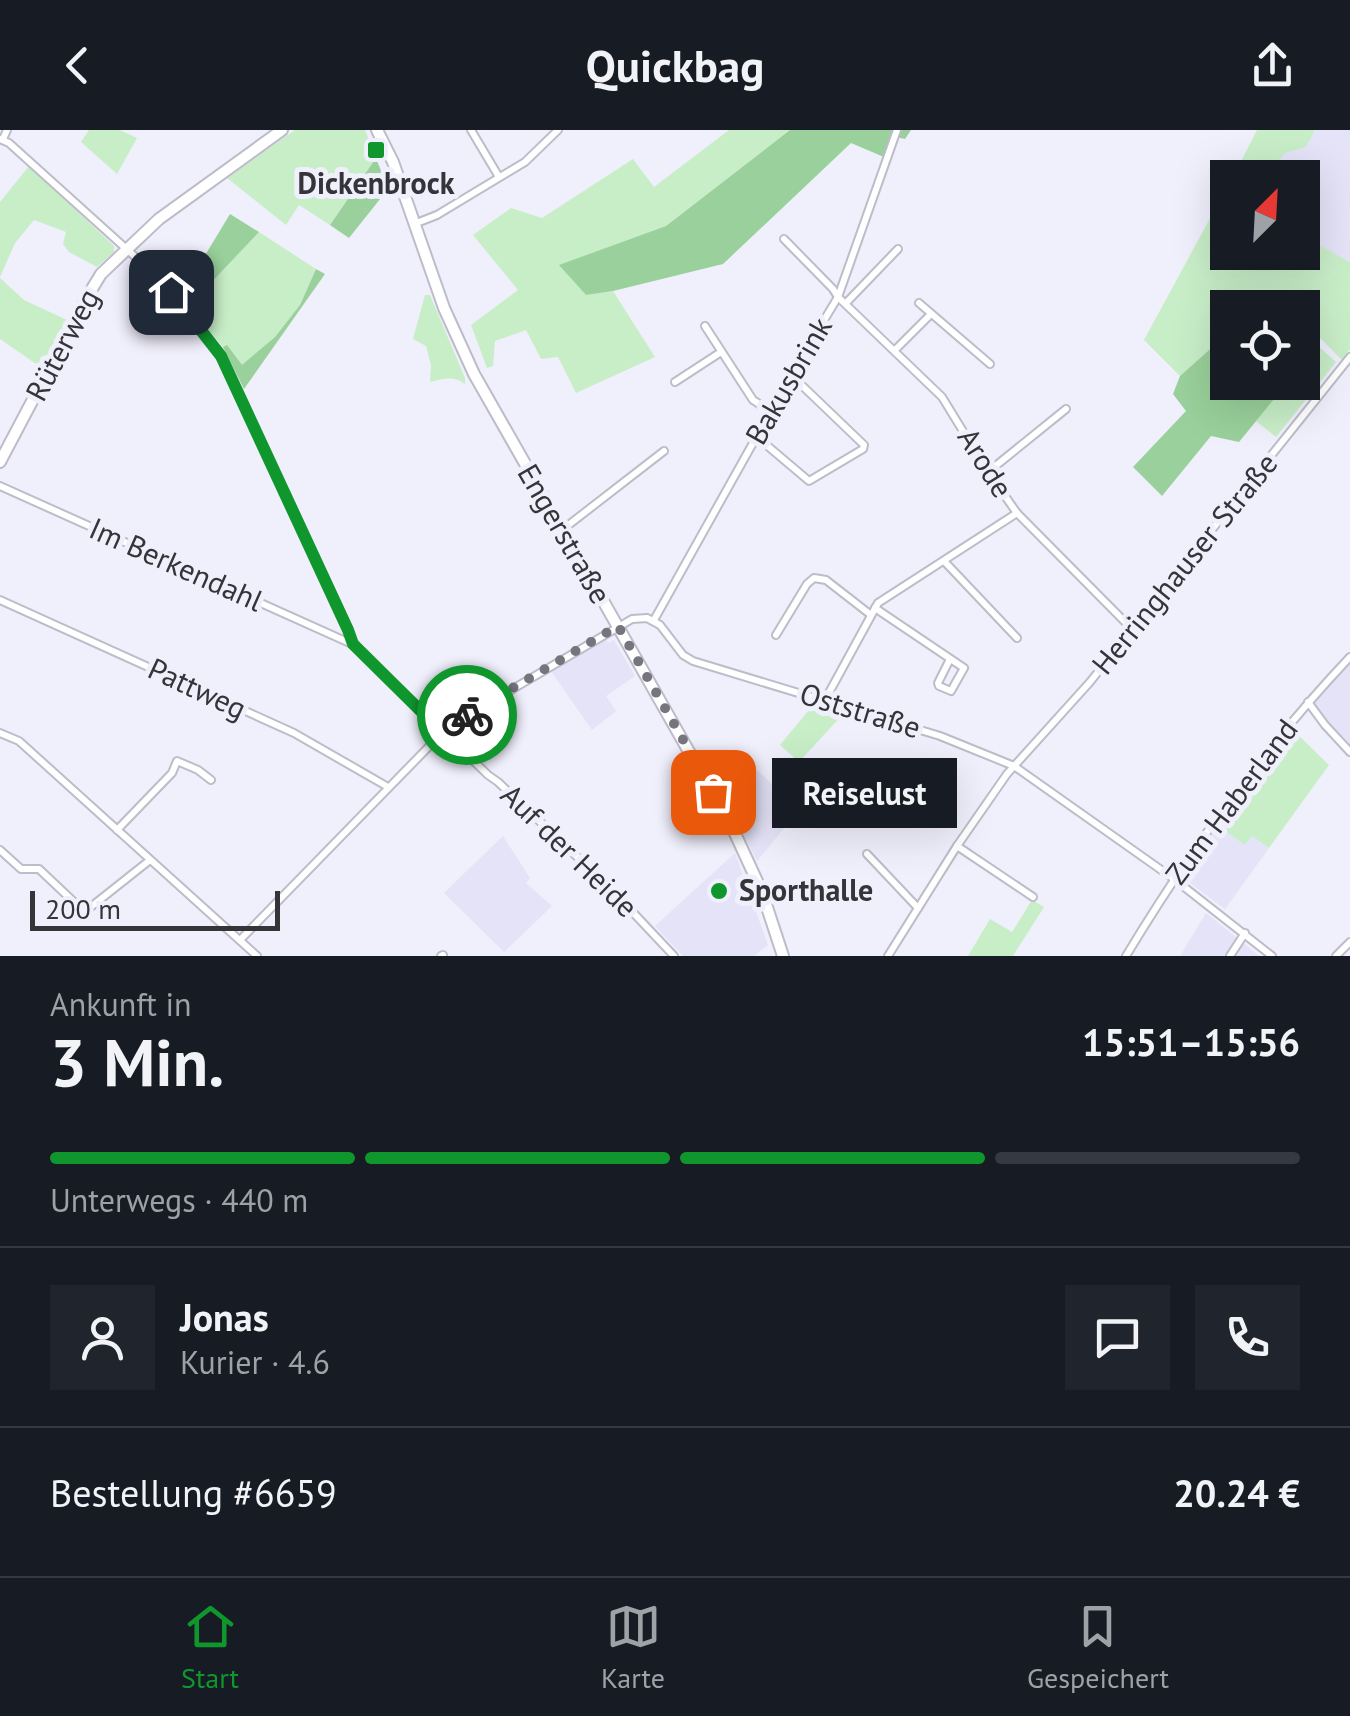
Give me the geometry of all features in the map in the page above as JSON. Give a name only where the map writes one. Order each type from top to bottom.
[{"type":"main road","name":"Rüterweg","points":[[0,462],[101,274],[176,205],[282,130]]},
{"type":"main road","name":"Engerstraße","points":[[377,130],[391,156]]},
{"type":"main road","name":"Engerstraße","points":[[385,130],[444,308],[474,374],[738,839],[762,892],[783,956]]},
{"type":"street","points":[[2,139],[7,130]]},
{"type":"street","points":[[471,130],[500,177]]},
{"type":"street","points":[[414,224],[525,162],[558,130]]},
{"type":"street","name":"Bakusbrink","points":[[654,620],[838,297],[898,130]]},
{"type":"street","name":"Auf der Heide","points":[[2,139],[171,292],[221,356],[353,644],[609,887],[674,956]]},
{"type":"street","name":"Arode","points":[[784,238],[838,297],[942,396],[1017,513],[1132,630]]},
{"type":"street","points":[[846,303],[898,249]]},
{"type":"street","points":[[919,304],[990,364]]},
{"type":"street","points":[[896,350],[931,314]]},
{"type":"street","points":[[705,326],[753,400],[770,412]]},
{"type":"street","points":[[675,382],[721,352]]},
{"type":"street","name":"Herringhauser Straße","points":[[888,956],[957,846],[1014,766],[1090,682],[1350,357]]},
{"type":"street","points":[[1343,366],[1350,372]]},
{"type":"street","points":[[757,437],[809,481],[861,452],[864,445],[791,375]]},
{"type":"street","points":[[988,472],[1066,409]]},
{"type":"street","points":[[562,530],[664,451]]},
{"type":"street","name":"Im Berkendahl","points":[[0,486],[353,644]]},
{"type":"street","points":[[825,700],[872,612],[1017,513]]},
{"type":"street","points":[[944,561],[1016,638]]},
{"type":"street","points":[[776,635],[814,578],[826,580],[872,612],[950,659],[964,668],[951,690],[938,683],[950,659]]},
{"type":"street","name":"Pattweg","points":[[0,600],[294,734],[388,788]]},
{"type":"street","points":[[240,940],[442,732],[618,626],[639,617],[654,620]]},
{"type":"street","name":"Oststraße","points":[[654,620],[683,655],[693,661],[940,736],[1014,766],[1174,879],[1272,956]]},
{"type":"street","name":"Zum Haberland","points":[[1126,956],[1174,879],[1272,746],[1350,657]]},
{"type":"street","points":[[1308,702],[1350,752]]},
{"type":"street","points":[[0,733],[18,741],[257,956]]},
{"type":"street","points":[[117,830],[172,773],[176,761],[211,780]]},
{"type":"street","points":[[957,846],[1034,896]]},
{"type":"street","points":[[0,850],[21,869],[39,869],[85,908],[150,860]]},
{"type":"street","points":[[867,854],[918,908]]},
{"type":"street","points":[[1230,956],[1245,933]]},
{"type":"street","points":[[1336,956],[1350,942]]},
{"type":"shaded area","points":[[1315,130],[1350,130],[1350,262],[1320,246],[1320,160],[1280,160],[1285,153],[1306,147]]},
{"type":"shaded area","points":[[606,639],[608,643],[614,640],[635,676],[606,696],[616,711],[592,730],[551,671]]},
{"type":"shaded area","points":[[1350,661],[1350,745],[1313,702]]},
{"type":"shaded area","points":[[757,770],[799,810],[757,861],[728,803]]},
{"type":"shaded area","points":[[1218,826],[1244,844],[1252,836],[1269,848],[1225,909],[1186,880],[1187,867]]},
{"type":"shaded area","points":[[503,836],[530,878],[526,883],[552,906],[504,952],[444,893]]},
{"type":"shaded area","points":[[735,853],[768,945],[754,956],[683,956],[655,926]]},
{"type":"shaded area","points":[[1206,913],[1259,956],[1180,956]]},
{"type":"green space","points":[[89,130],[120,130],[137,138],[117,174],[81,142]]},
{"type":"green space","points":[[295,130],[365,130],[376,158],[330,225],[299,205],[286,225],[227,178]]},
{"type":"green space","points":[[729,130],[790,130],[666,226],[560,265],[586,295],[613,291],[655,357],[576,393],[558,357],[541,359],[526,330],[495,341],[493,366],[487,368],[471,325],[518,290],[473,235],[511,208],[542,218],[633,159],[654,187]]},
{"type":"green space","points":[[790,130],[911,130],[905,139],[892,136],[884,157],[851,143],[723,264],[586,295],[559,265],[666,226]]},
{"type":"green space","points":[[1257,130],[1315,130],[1306,147],[1285,153],[1279,160],[1242,160]]},
{"type":"green space","points":[[376,158],[388,189],[349,238],[330,225]]},
{"type":"green space","points":[[29,166],[114,246],[114,252],[97,267],[69,252],[63,244],[66,232],[34,220],[15,243],[0,277],[0,202]]},
{"type":"green space","points":[[230,214],[259,232],[189,306],[172,286],[204,257]]},
{"type":"green space","points":[[1210,218],[1210,270],[1320,270],[1320,246],[1350,262],[1350,349],[1342,360],[1320,338],[1320,290],[1210,290],[1210,349],[1180,376],[1144,340]]},
{"type":"green space","points":[[259,232],[316,269],[300,305],[275,337],[242,366],[189,306]]},
{"type":"green space","points":[[316,269],[325,274],[244,389],[223,347],[227,345],[242,365],[275,337],[300,305]]},
{"type":"green space","points":[[0,278],[24,300],[67,320],[42,368],[0,339]]},
{"type":"green space","points":[[425,295],[430,295],[465,384],[453,379],[430,382],[426,346],[413,339]]},
{"type":"green space","points":[[1320,348],[1336,362],[1320,382]]},
{"type":"green space","points":[[1210,349],[1210,400],[1273,400],[1239,442],[1211,436],[1162,496],[1133,467],[1186,411],[1173,394],[1180,376]]},
{"type":"green space","points":[[1273,400],[1306,400],[1276,437],[1256,421]]},
{"type":"green space","points":[[814,704],[844,713],[799,762],[780,745]]},
{"type":"green space","points":[[1292,729],[1329,765],[1269,848],[1252,836],[1245,845],[1218,826]]},
{"type":"green space","points":[[1032,900],[1044,907],[1013,956],[968,956],[990,919],[1012,932]]},
{"type":"way so far","points":[[467,715],[618,626],[713,792]]},
{"type":"place","name":"Dickenbrock","points":[[376,150]]},
{"type":"place","name":"Reiselust","points":[[713,792]]},
{"type":"place","name":"Sporthalle","points":[[719,891]]},
{"type":"route","points":[[171,292],[221,356],[353,644],[442,732],[467,715]]}]
